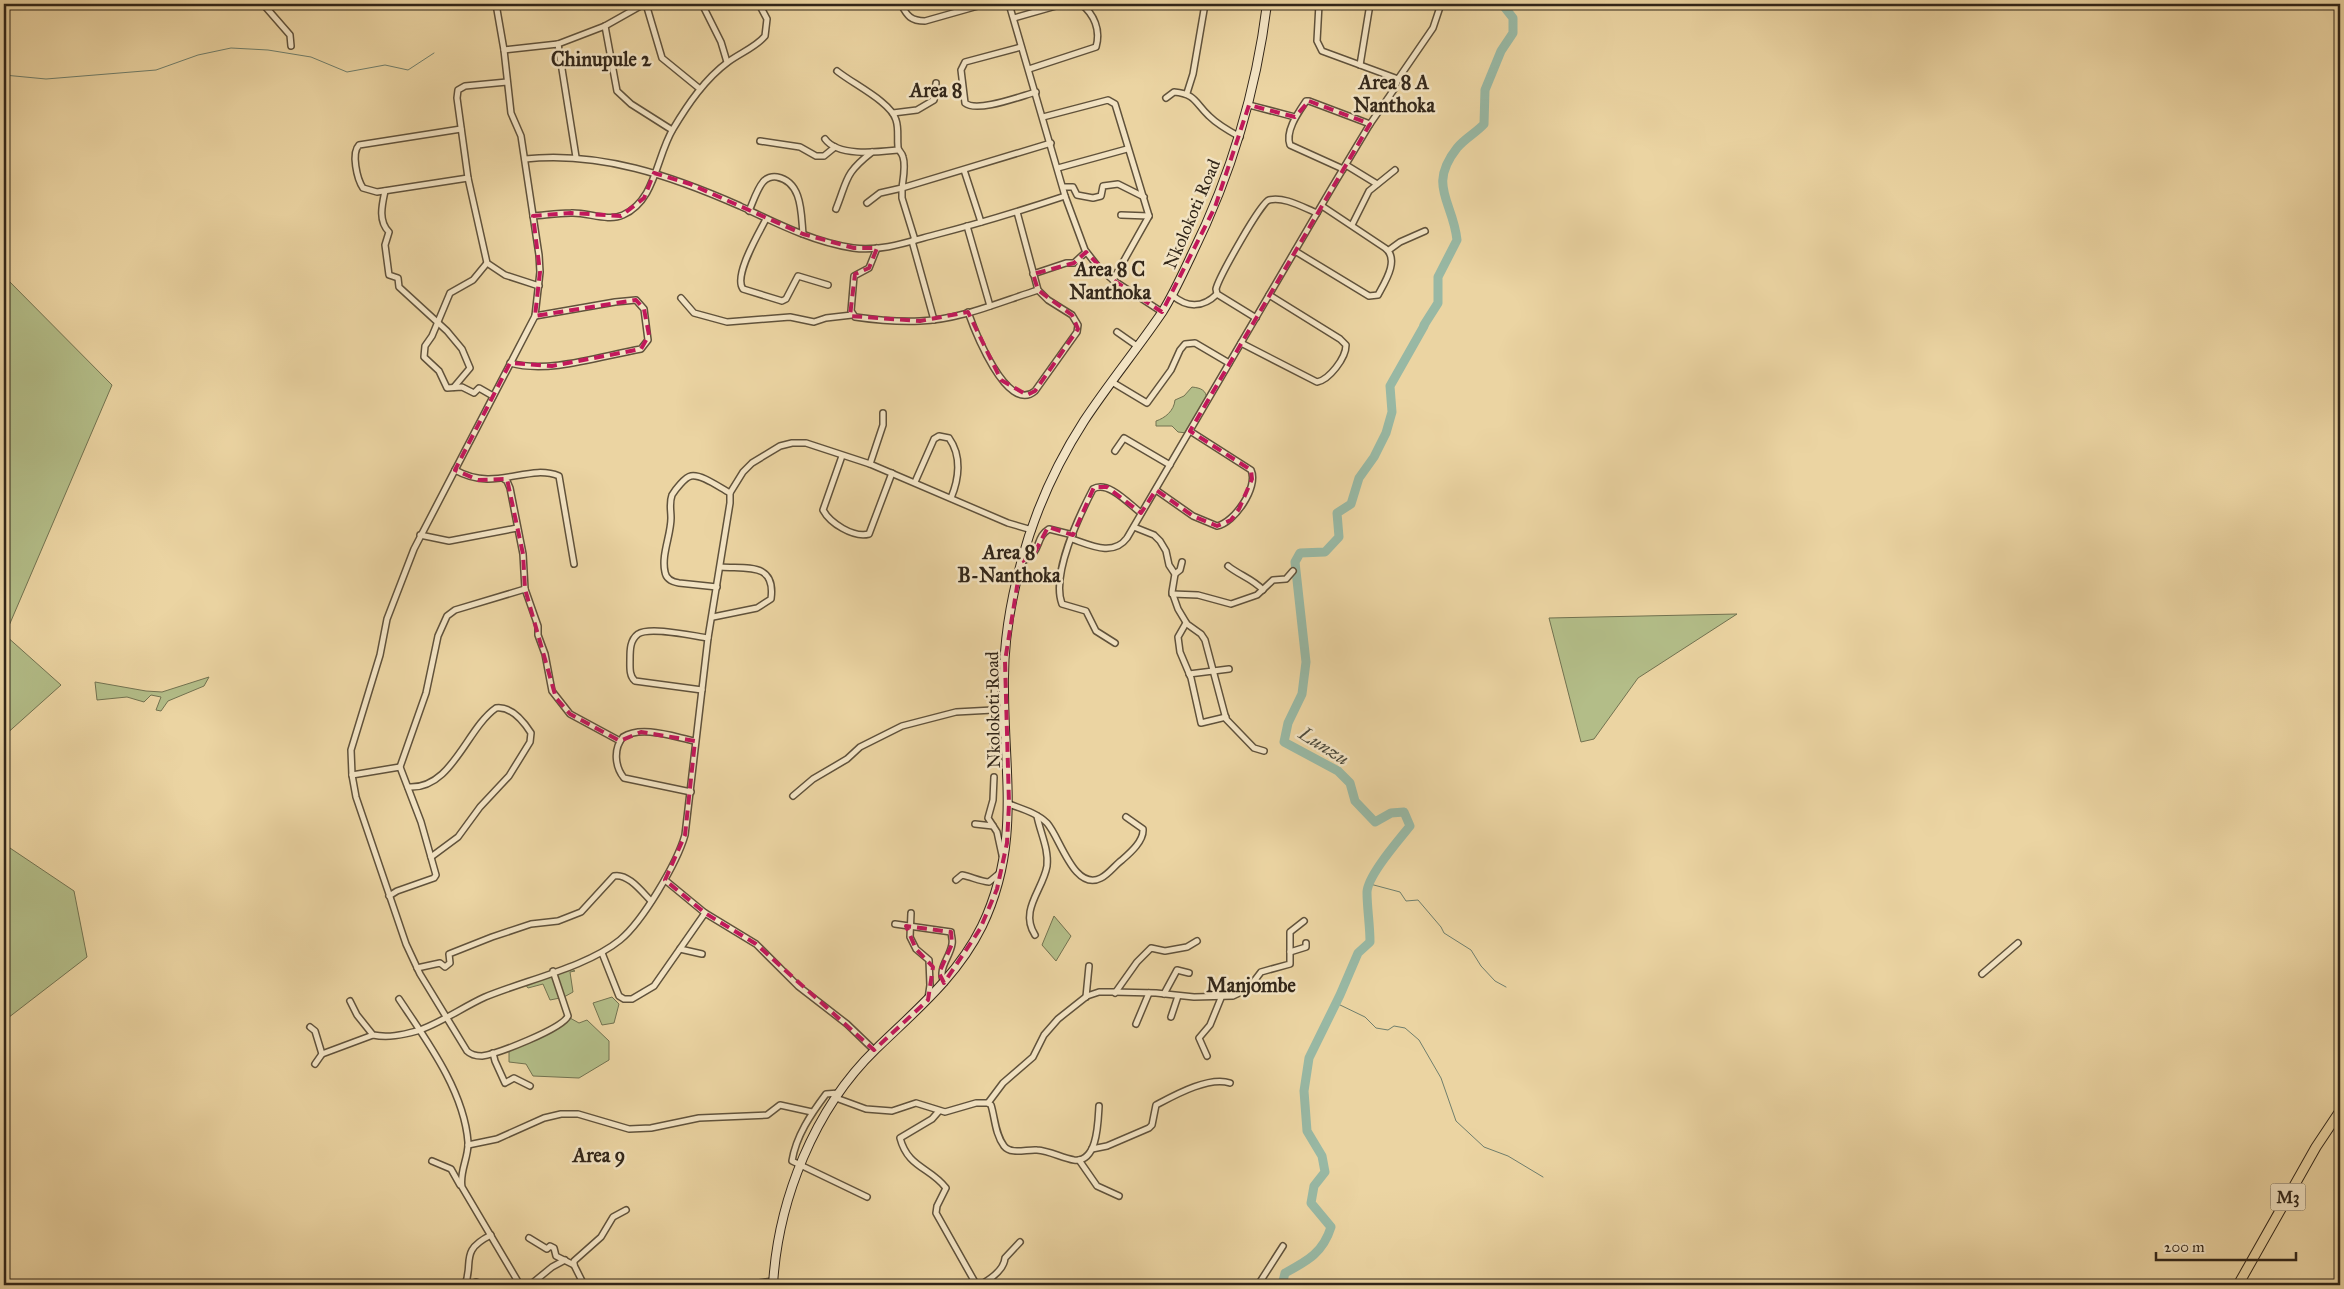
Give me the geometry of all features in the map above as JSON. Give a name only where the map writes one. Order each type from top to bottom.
[{"type":"highway","name":"M3","points":[[2238,1285],[2316,1147],[2340,1111]]},
{"type":"main road","name":"Nkolokoti Road","points":[[773,1283],[785,1212],[800,1166],[813,1138],[837,1096],[874,1050],[944,983],[980,929],[1004,861],[1009,804],[1004,709],[1004,661],[1021,562],[1053,477],[1083,423],[1162,312],[1215,207],[1249,105],[1267,4]]},
{"type":"street","points":[[263,4],[290,34],[291,46]]},
{"type":"street","points":[[496,4],[504,50],[511,113],[519,130],[525,159],[539,255],[539,286],[534,316],[420,535],[387,619],[380,655],[352,742],[352,775],[356,797],[406,944],[467,1051],[477,1056],[494,1053],[554,1028],[565,1021],[568,1016],[553,972]]},
{"type":"street","points":[[504,50],[558,44],[604,26],[645,4],[662,58],[700,89]]},
{"type":"street","points":[[702,4],[721,42],[727,62]]},
{"type":"street","points":[[533,216],[571,213],[614,218],[621,216],[644,198],[652,185],[654,173],[672,130],[700,89],[727,62],[766,36],[767,19],[759,4]]},
{"type":"street","points":[[901,4],[907,16],[916,21],[925,21],[985,4]]},
{"type":"street","points":[[1009,4],[1065,196],[1086,252],[1099,268],[1113,280],[1162,312]]},
{"type":"street","points":[[1014,18],[1063,4]]},
{"type":"street","points":[[1029,70],[1096,47],[1098,37],[1096,23],[1091,12],[1081,4]]},
{"type":"street","points":[[1187,93],[1194,74],[1205,4]]},
{"type":"street","points":[[1319,4],[1318,46],[1322,51],[1398,79]]},
{"type":"street","points":[[1360,65],[1370,4]]},
{"type":"street","points":[[1021,562],[1034,554],[1042,535],[1049,529],[1098,548],[1113,548],[1123,544],[1370,124],[1396,88],[1398,79],[1433,28],[1441,4]]},
{"type":"street","points":[[604,26],[617,91],[631,104],[672,130]]},
{"type":"street","points":[[558,44],[576,157]]},
{"type":"street","points":[[1021,47],[965,62],[961,70],[965,103],[968,106],[981,107],[1036,92]]},
{"type":"street","points":[[837,70],[866,92],[884,102],[893,113],[899,134],[898,150],[904,162],[902,198],[934,320]]},
{"type":"street","points":[[507,82],[461,87],[457,98],[468,178],[487,263],[505,275],[539,286]]},
{"type":"street","points":[[893,113],[917,110],[934,100],[936,83]]},
{"type":"street","points":[[1166,98],[1174,92],[1187,93],[1199,102],[1210,117],[1240,136]]},
{"type":"street","points":[[1043,117],[1100,102],[1113,101],[1149,216],[1113,280]]},
{"type":"street","points":[[1370,124],[1309,101],[1305,102],[1295,118],[1289,136],[1290,145],[1345,167],[1377,184]]},
{"type":"street","points":[[1249,105],[1295,118]]},
{"type":"street","points":[[461,129],[371,142],[357,147],[357,168],[360,184],[368,190],[385,191],[468,178]]},
{"type":"street","points":[[825,139],[835,147],[872,152],[898,150]]},
{"type":"street","points":[[760,142],[800,147],[816,156],[824,156],[835,147]]},
{"type":"street","points":[[867,203],[880,193],[1051,143]]},
{"type":"street","points":[[1058,168],[1127,149]]},
{"type":"street","points":[[836,209],[847,177],[855,166],[872,152]]},
{"type":"street","points":[[525,159],[576,157],[594,159],[654,173],[690,184],[803,234],[854,248],[878,248],[913,241],[1065,196]]},
{"type":"street","points":[[964,170],[981,222]]},
{"type":"street","points":[[1352,225],[1366,196],[1377,184],[1395,170]]},
{"type":"street","points":[[750,211],[762,182],[771,177],[780,178],[787,182],[798,196],[803,234]]},
{"type":"street","points":[[1063,187],[1073,187],[1077,196],[1093,198],[1101,196],[1103,186],[1118,184],[1144,197]]},
{"type":"street","points":[[385,191],[381,217],[384,228],[389,232],[385,245],[389,275],[398,278],[399,287],[462,349],[470,368],[454,387]]},
{"type":"street","points":[[1172,295],[1182,303],[1192,305],[1208,302],[1217,294],[1218,283],[1265,201],[1281,200],[1317,213]]},
{"type":"street","points":[[1295,251],[1369,296],[1374,297],[1378,295],[1387,277],[1392,259],[1389,250],[1322,206]]},
{"type":"street","points":[[968,312],[986,354],[1002,380],[1022,395],[1031,394],[1068,347],[1078,329],[1077,321],[1072,315],[1048,300],[1038,290],[1016,212]]},
{"type":"street","points":[[1121,215],[1149,216]]},
{"type":"street","points":[[766,219],[752,246],[740,277],[740,285],[743,289],[782,301],[786,299],[798,276],[828,285]]},
{"type":"street","points":[[967,226],[990,306]]},
{"type":"street","points":[[1389,250],[1400,242],[1425,232]]},
{"type":"street","points":[[852,315],[854,276],[869,268],[878,248]]},
{"type":"street","points":[[1033,274],[1066,263],[1074,263],[1086,252]]},
{"type":"street","points":[[487,263],[473,280],[450,293],[432,336],[425,346],[424,357],[439,371],[447,388],[462,387],[474,393],[479,388],[493,396]]},
{"type":"street","points":[[681,298],[694,313],[727,322],[790,317],[814,322],[826,318],[852,315],[874,320],[934,320],[990,306],[1038,290]]},
{"type":"street","points":[[1217,294],[1256,318]]},
{"type":"street","points":[[1241,343],[1317,382],[1324,380],[1340,360],[1346,349],[1344,343],[1269,295]]},
{"type":"street","points":[[510,363],[533,368],[552,366],[641,348],[648,340],[644,309],[636,300],[534,316]]},
{"type":"street","points":[[1117,332],[1137,346]]},
{"type":"street","points":[[1112,382],[1147,403],[1171,370],[1180,350],[1185,344],[1195,343],[1229,363]]},
{"type":"street","points":[[870,464],[883,425],[883,413]]},
{"type":"street","points":[[1156,490],[1193,516],[1217,526],[1231,520],[1242,505],[1252,479],[1251,470],[1190,431]]},
{"type":"street","points":[[915,482],[934,439],[944,436],[949,438],[954,445],[959,472],[958,483],[951,498]]},
{"type":"street","points":[[1115,451],[1124,438],[1170,465]]},
{"type":"street","points":[[315,1064],[322,1054],[372,1035],[392,1037],[420,1030],[483,998],[602,953],[622,939],[651,901],[665,880],[681,849],[691,792],[695,741],[708,638],[721,567],[730,493],[743,472],[752,463],[780,446],[792,442],[806,442],[842,456],[870,464],[1008,523],[1032,530]]},
{"type":"street","points":[[842,456],[823,510],[829,520],[857,534],[869,534],[892,473]]},
{"type":"street","points":[[455,470],[478,480],[504,479],[550,473],[559,476],[574,564]]},
{"type":"street","points":[[717,587],[673,582],[666,575],[664,566],[671,519],[670,502],[672,495],[686,478],[691,476],[701,478],[730,493]]},
{"type":"street","points":[[504,479],[510,488],[524,563],[525,589],[538,626],[538,635],[545,654],[550,683],[556,698],[570,714],[620,741]]},
{"type":"street","points":[[1115,643],[1096,631],[1086,610],[1062,604],[1059,586],[1072,537],[1093,489],[1097,487],[1107,488],[1141,512]]},
{"type":"street","points":[[1134,527],[1154,535],[1166,551],[1169,565],[1175,574],[1172,594],[1186,623],[1203,636],[1228,723],[1254,748],[1264,751]]},
{"type":"street","points":[[420,535],[450,541],[517,528]]},
{"type":"street","points":[[1175,574],[1180,570],[1182,562]]},
{"type":"street","points":[[1228,566],[1238,574],[1255,582],[1262,590]]},
{"type":"street","points":[[712,617],[764,605],[769,602],[772,595],[770,579],[767,573],[756,570],[721,567]]},
{"type":"street","points":[[1172,594],[1204,596],[1231,604],[1257,595],[1273,580],[1286,579],[1293,570]]},
{"type":"street","points":[[389,896],[397,891],[434,878],[436,871],[400,767],[426,693],[438,636],[447,616],[455,610],[525,589]]},
{"type":"street","points":[[1186,623],[1178,637],[1180,652],[1189,674],[1202,723],[1226,717]]},
{"type":"street","points":[[702,690],[635,681],[630,674],[630,649],[634,638],[638,634],[648,631],[708,638]]},
{"type":"street","points":[[993,742],[993,710],[997,664],[1004,661]]},
{"type":"street","points":[[1189,674],[1229,669]]},
{"type":"street","points":[[408,787],[422,786],[443,774],[496,708],[504,708],[516,716],[531,733],[530,742],[509,776],[480,807],[458,837],[431,857]]},
{"type":"street","points":[[792,796],[813,779],[847,758],[860,746],[912,722],[956,712],[993,710]]},
{"type":"street","points":[[691,792],[624,778],[617,767],[616,752],[620,741],[626,735],[641,732],[695,741]]},
{"type":"street","points":[[352,775],[400,767]]},
{"type":"street","points":[[994,777],[993,800],[988,818],[997,832],[1004,861]]},
{"type":"street","points":[[1009,804],[1037,816],[1051,828],[1074,871],[1085,878],[1097,879],[1105,875],[1132,851],[1143,833],[1140,826],[1126,817]]},
{"type":"street","points":[[1035,935],[1030,926],[1029,917],[1034,896],[1045,872],[1047,854],[1037,816]]},
{"type":"street","points":[[975,824],[993,826]]},
{"type":"street","points":[[956,880],[962,875],[970,876],[976,881],[989,882],[1001,872]]},
{"type":"street","points":[[418,968],[440,963],[445,967],[450,963],[449,954],[531,924],[558,921],[581,912],[614,876],[619,875],[627,878],[651,901]]},
{"type":"street","points":[[665,880],[705,913],[756,944],[798,986],[847,1024],[874,1050]]},
{"type":"street","points":[[911,912],[910,937],[916,949],[929,960],[930,984],[928,1000]]},
{"type":"street","points":[[602,953],[619,996],[624,999],[642,994],[654,986],[705,913]]},
{"type":"street","points":[[988,1103],[1003,1083],[1032,1058],[1044,1035],[1058,1019],[1086,997],[1099,992],[1221,998],[1233,996],[1248,989],[1262,972],[1290,964],[1290,932],[1304,921]]},
{"type":"street","points":[[895,924],[951,932],[952,944],[941,977],[944,983]]},
{"type":"street","points":[[1115,993],[1137,962],[1151,948],[1165,951],[1187,947],[1197,941]]},
{"type":"street","points":[[1290,952],[1306,947],[1306,942]]},
{"type":"street","points":[[1982,974],[2018,944]]},
{"type":"street","points":[[680,949],[702,954]]},
{"type":"street","points":[[1086,997],[1088,966]]},
{"type":"street","points":[[1164,994],[1177,970],[1189,973]]},
{"type":"street","points":[[1136,1024],[1149,993]]},
{"type":"street","points":[[1171,1017],[1178,996]]},
{"type":"street","points":[[400,998],[462,1106],[468,1145],[461,1180],[462,1187]]},
{"type":"street","points":[[1207,1056],[1199,1038],[1210,1025],[1221,998]]},
{"type":"street","points":[[350,1002],[356,1015],[372,1035]]},
{"type":"street","points":[[310,1027],[315,1031],[322,1054]]},
{"type":"street","points":[[494,1053],[494,1061],[505,1083],[514,1078],[530,1086]]},
{"type":"street","points":[[1092,1149],[1107,1146],[1149,1128],[1152,1125],[1156,1105],[1170,1098],[1211,1082],[1223,1081],[1230,1083]]},
{"type":"street","points":[[867,1197],[793,1163],[792,1159],[803,1129],[812,1112],[826,1094],[837,1096],[866,1109],[892,1110],[916,1103],[945,1112],[976,1103],[988,1103]]},
{"type":"street","points":[[988,1103],[996,1129],[1005,1147],[1013,1151],[1040,1150],[1079,1160],[1097,1186],[1119,1196]]},
{"type":"street","points":[[468,1145],[497,1139],[544,1118],[561,1114],[578,1114],[628,1129],[651,1128],[708,1117],[767,1115],[780,1105],[812,1112]]},
{"type":"street","points":[[1079,1160],[1085,1157],[1092,1149],[1097,1132],[1099,1106]]},
{"type":"street","points":[[940,1111],[932,1119],[900,1138],[903,1149],[913,1163],[946,1188],[937,1206],[936,1213],[976,1285],[999,1272],[1005,1258],[1020,1242]]},
{"type":"street","points":[[432,1162],[443,1164],[451,1169],[520,1285]]},
{"type":"street","points":[[584,1285],[574,1265],[574,1260],[605,1231],[613,1217],[626,1210]]},
{"type":"street","points":[[483,1285],[476,1282],[466,1285],[469,1272],[467,1265],[473,1249],[478,1243],[491,1235]]},
{"type":"street","points":[[529,1238],[547,1249],[550,1246],[554,1248],[556,1256],[574,1265]]},
{"type":"street","points":[[1258,1285],[1283,1246]]},
{"type":"street","points":[[530,1285],[552,1267],[565,1260]]},
{"type":"street","points":[[744,1285],[773,1283]]},
{"type":"street","points":[[878,1285],[932,1283],[942,1285]]},
{"type":"highlighted area","points":[[1309,101],[1370,124],[1190,431],[1251,470],[1252,479],[1239,509],[1231,520],[1217,526],[1193,516],[1156,490],[1141,513],[1107,487],[1094,487],[1073,535],[1048,527],[1034,554],[1021,562],[1005,661],[1009,804],[1007,843],[997,889],[980,929],[944,983],[939,973],[952,944],[951,932],[906,926],[916,949],[933,967],[928,1000],[874,1050],[756,944],[705,913],[665,880],[685,835],[695,741],[641,732],[620,741],[570,714],[556,698],[525,589],[523,554],[507,479],[478,480],[455,470],[510,363],[552,366],[641,349],[649,335],[644,309],[636,300],[535,316],[540,272],[533,216],[571,213],[621,216],[644,198],[654,173],[690,184],[803,234],[854,248],[877,248],[869,268],[855,274],[850,316],[920,321],[968,312],[1001,380],[1027,395],[1035,391],[1078,329],[1072,315],[1038,290],[1033,274],[1074,263],[1086,252],[1113,280],[1162,312],[1215,207],[1249,105],[1295,117]]},
{"type":"green space","points":[[4,276],[112,385],[5,635],[61,685],[4,736]]},
{"type":"green space","points":[[1192,387],[1202,390],[1207,399],[1187,433],[1178,432],[1172,426],[1156,426],[1156,421],[1171,411],[1175,400],[1184,396]]},
{"type":"green space","points":[[1737,614],[1638,678],[1594,739],[1581,742],[1549,618]]},
{"type":"green space","points":[[209,677],[204,686],[168,701],[161,711],[156,710],[161,697],[151,695],[144,702],[127,697],[97,700],[95,682],[162,692]]},
{"type":"green space","points":[[4,844],[74,891],[87,957],[4,1021]]},
{"type":"green space","points":[[1054,916],[1071,936],[1056,961],[1042,945]]},
{"type":"green space","points":[[569,968],[575,971],[570,972],[573,992],[564,997],[555,973]]},
{"type":"green space","points":[[551,974],[560,998],[550,1000],[543,984],[528,988],[525,984]]},
{"type":"green space","points":[[612,997],[619,1004],[614,1023],[602,1025],[593,1003]]},
{"type":"green space","points":[[570,1018],[579,1023],[587,1020],[609,1041],[609,1060],[579,1078],[533,1076],[526,1064],[509,1062],[509,1048],[555,1030]]},
{"type":"waterway","name":"Lunzu","points":[[1424,325],[1438,303],[1438,277],[1457,240],[1455,226],[1444,194],[1444,173],[1448,161],[1457,148],[1484,124],[1485,90],[1501,51],[1513,33],[1513,18],[1502,4]]},
{"type":"waterway","points":[[4,75],[46,79],[156,70],[198,55],[231,48],[268,50],[311,57],[347,72],[385,65],[408,70],[434,53]]},
{"type":"waterway","name":"Lunzu","points":[[1282,1285],[1285,1273],[1307,1260],[1319,1250],[1328,1236],[1331,1227],[1311,1203],[1314,1186],[1325,1172],[1322,1156],[1307,1131],[1304,1091],[1309,1058],[1358,953],[1370,942],[1367,898],[1369,885],[1385,858],[1410,826],[1404,812],[1391,813],[1375,822],[1355,801],[1350,783],[1338,771],[1284,742],[1288,723],[1302,694],[1306,662],[1295,562],[1300,553],[1325,552],[1339,537],[1337,513],[1351,504],[1359,478],[1374,457],[1386,433],[1392,412],[1390,386],[1424,326]]},
{"type":"waterway","points":[[1370,884],[1400,892],[1406,901],[1418,900],[1444,933],[1471,950],[1481,966],[1495,981],[1506,987]]},
{"type":"waterway","points":[[1336,1003],[1365,1017],[1376,1028],[1388,1030],[1394,1026],[1405,1028],[1419,1040],[1441,1078],[1456,1121],[1484,1147],[1508,1156],[1543,1177]]},
{"type":"district","name":"Chinupule 2","points":[[601,59]]},
{"type":"district","name":"Area 8","points":[[936,90]]},
{"type":"district","name":"Area 8 A Nanthoka","points":[[1394,94]]},
{"type":"district","name":"Area 8 C Nanthoka","points":[[1110,280]]},
{"type":"district","name":"Area 8 B-Nanthoka","points":[[1009,564]]},
{"type":"district","name":"Manjombe","points":[[1251,985]]},
{"type":"district","name":"Area 9","points":[[599,1155]]}]
